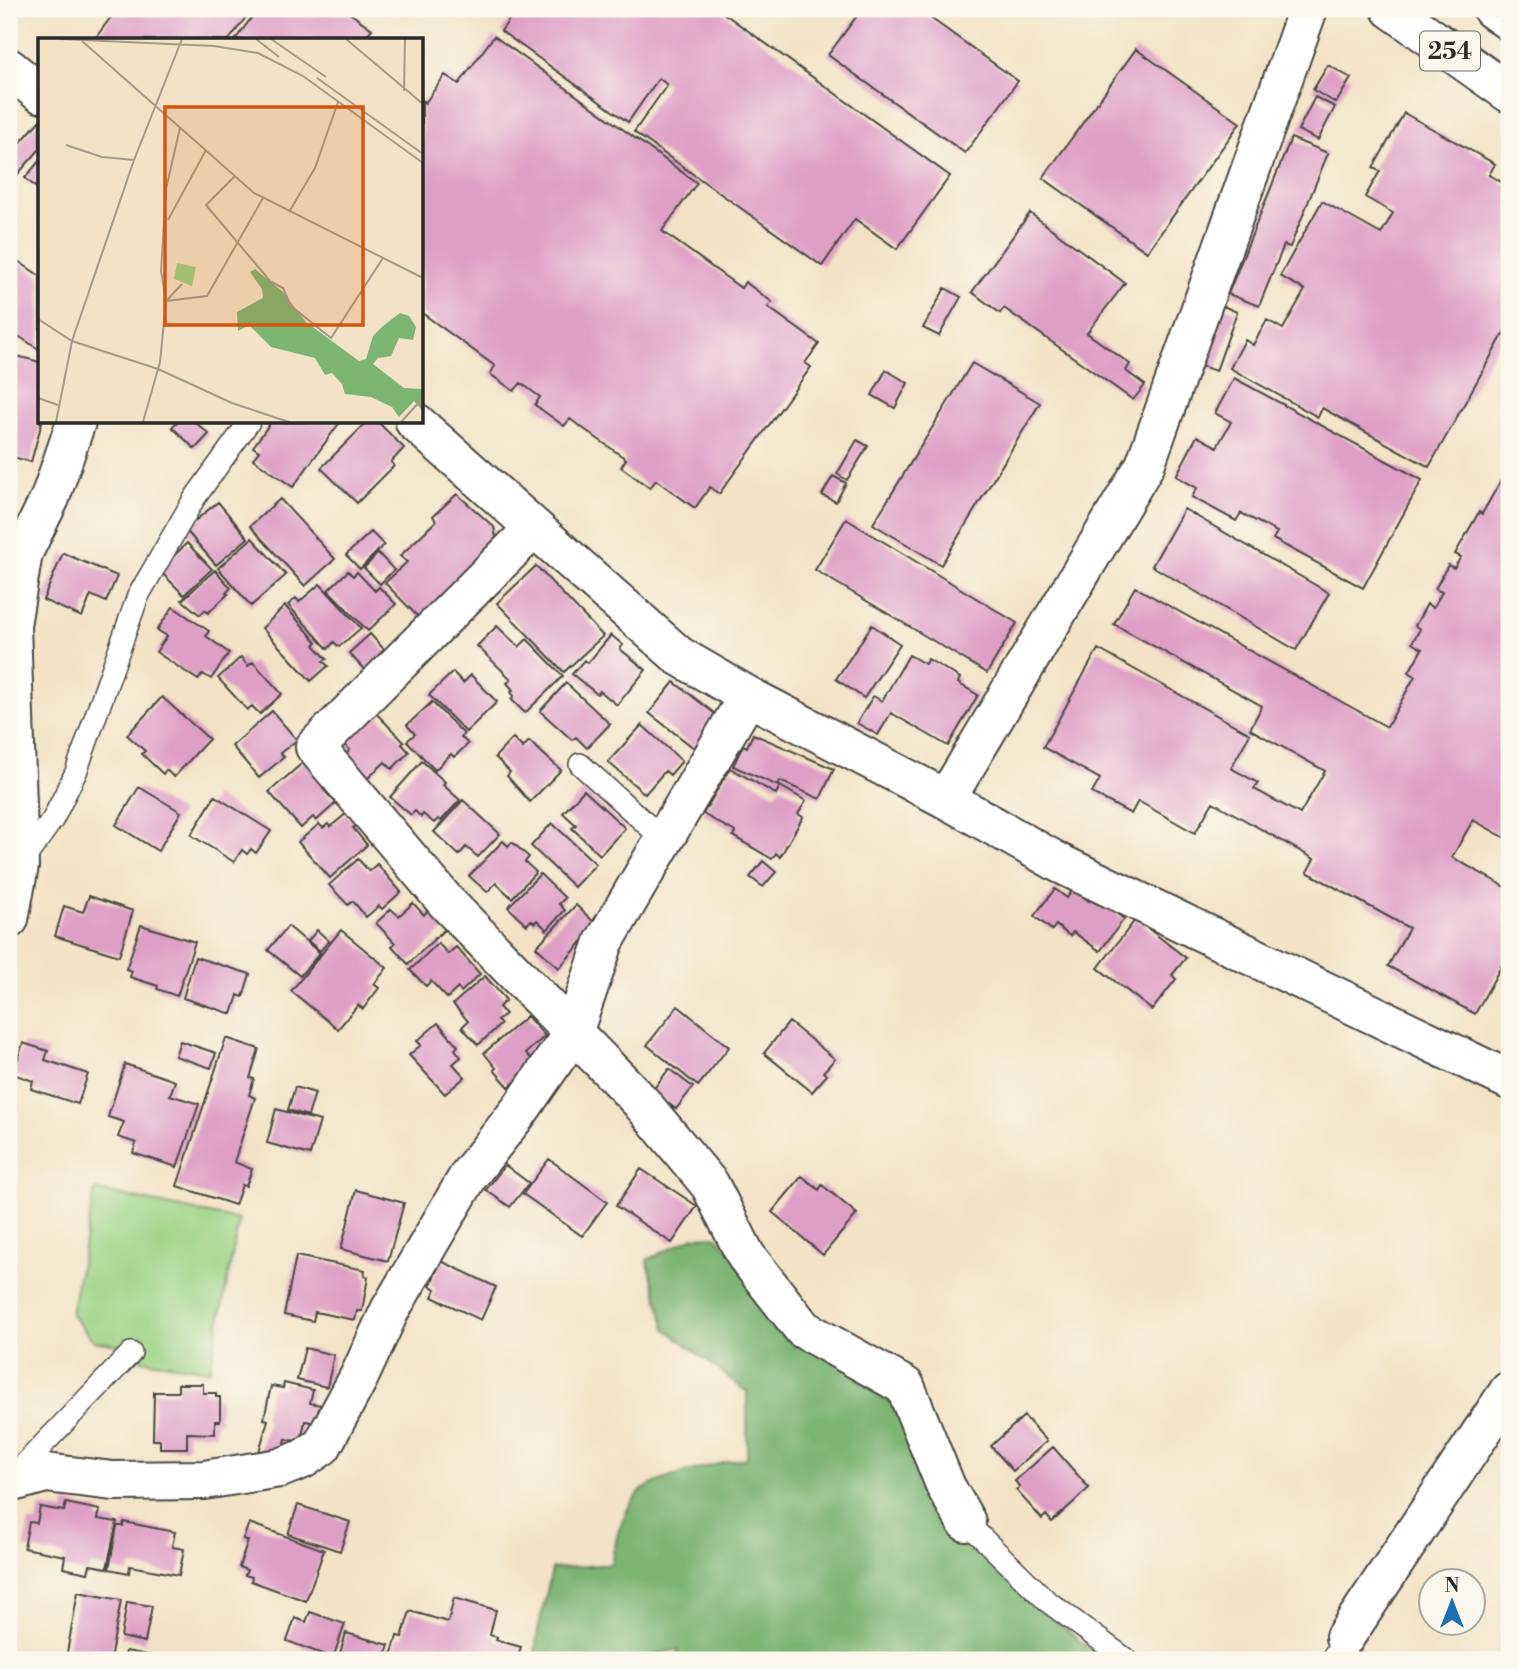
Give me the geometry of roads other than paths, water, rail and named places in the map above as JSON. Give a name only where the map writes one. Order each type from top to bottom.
[{"type":"main road","points":[[946,799],[1145,465],[1308,9]]},
{"type":"main road","name":"254","points":[[1391,9],[1509,93]]},
{"type":"main road","name":"254","points":[[1492,9],[1509,21]]},
{"type":"main road","points":[[9,68],[38,91]]},
{"type":"main road","points":[[9,919],[19,866],[11,625],[23,553],[50,498],[75,424]]},
{"type":"main road","points":[[417,424],[679,656],[748,696],[946,799],[1061,864],[1509,1080]]},
{"type":"main road","points":[[534,528],[315,747],[446,903],[640,1101],[710,1185],[746,1256],[803,1329],[905,1386],[946,1487],[966,1522]]},
{"type":"main road","points":[[9,1481],[46,1473],[113,1481],[204,1480],[280,1468],[303,1459],[322,1446],[359,1377],[390,1310],[454,1199],[573,1033],[604,942],[748,696]]},
{"type":"main road","points":[[1338,1649],[1509,1391]]},
{"type":"lane","points":[[19,866],[53,819],[76,772],[138,596],[194,499],[248,424]]},
{"type":"lane","points":[[580,764],[664,839]]},
{"type":"lane","points":[[9,1481],[131,1353]]},
{"type":"lane","points":[[966,1522],[1047,1601],[1127,1660]]}]
